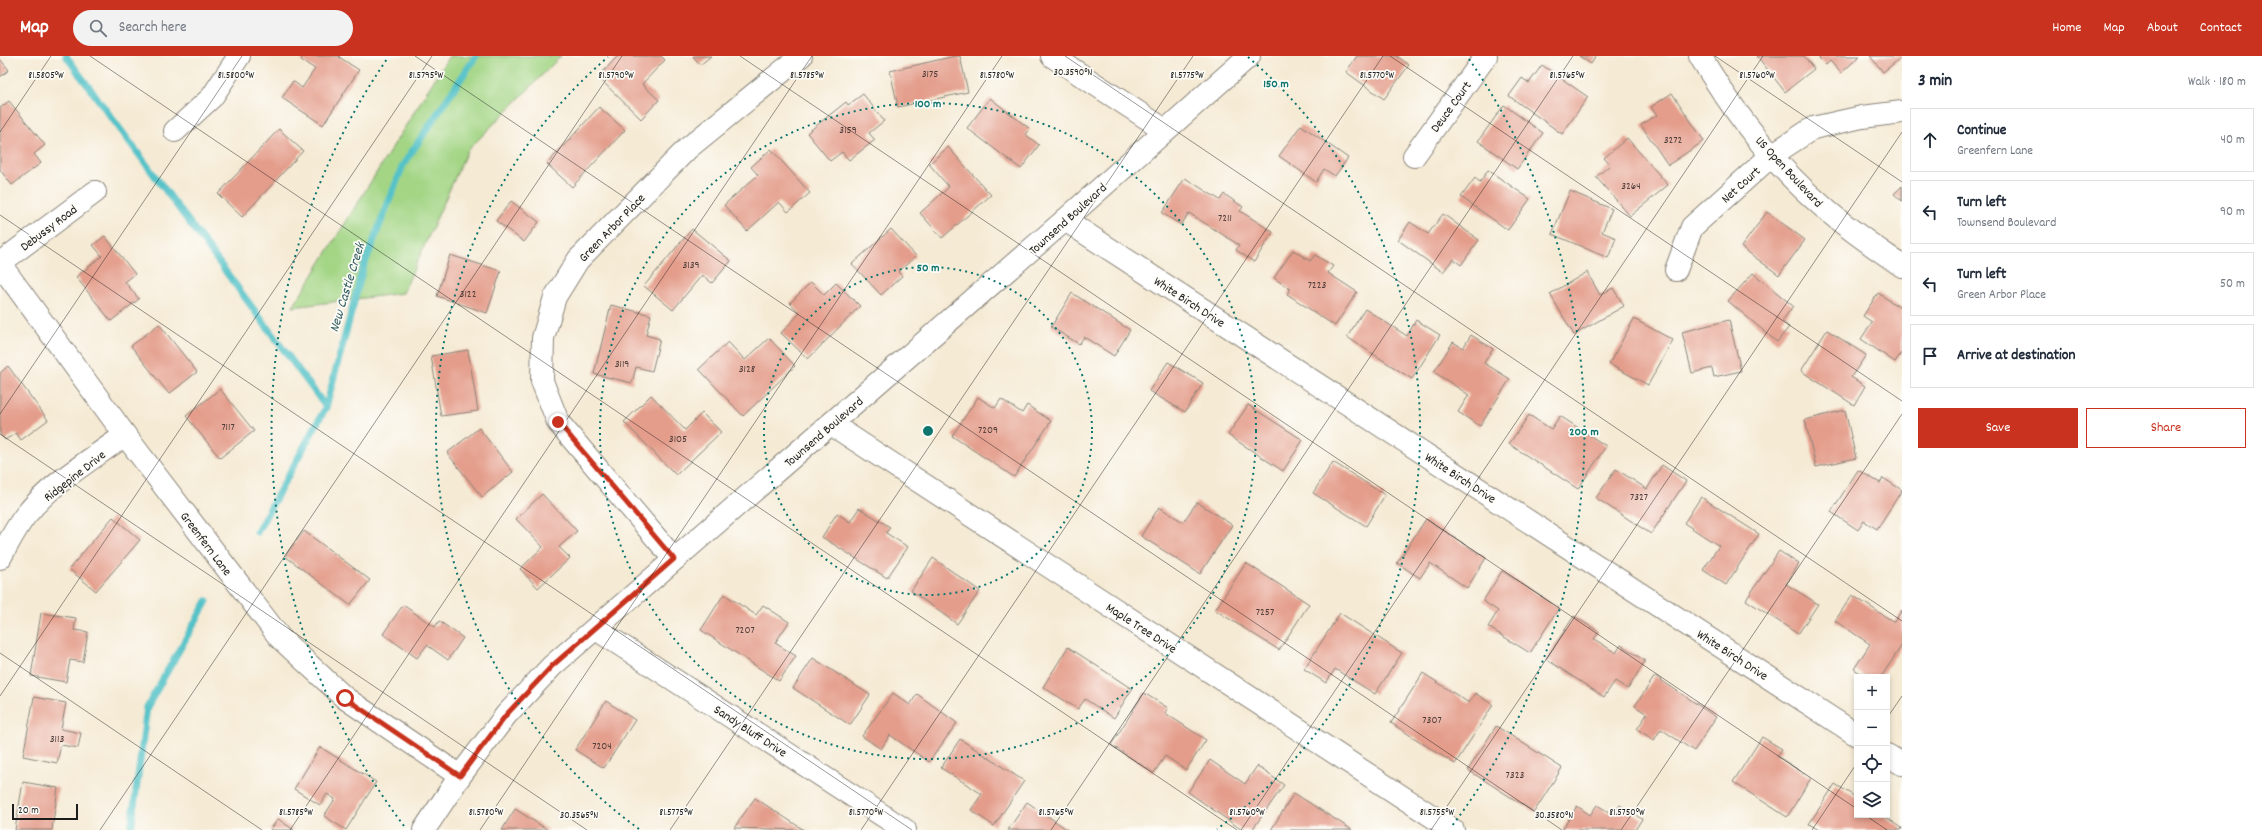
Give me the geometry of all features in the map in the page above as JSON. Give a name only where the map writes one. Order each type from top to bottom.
[{"type":"street","points":[[175,131],[212,97],[239,56]]},
{"type":"street","name":"Green Arbor Place","points":[[674,559],[558,422],[542,381],[543,338],[555,297],[578,260],[687,149],[801,56]]},
{"type":"street","points":[[1052,56],[1165,130]]},
{"type":"street","name":"Townsend Boulevard","points":[[424,830],[460,776],[511,710],[552,666],[1065,220],[1249,56]]},
{"type":"street","name":"Deuce Court","points":[[1414,156],[1486,56]]},
{"type":"street","name":"US Open Boulevard","points":[[1700,56],[1724,97],[1772,155],[1822,206],[1902,266]]},
{"type":"street","name":"Net Court","points":[[1676,270],[1692,227],[1772,155],[1812,128],[1862,117],[1902,112]]},
{"type":"street","name":"Debussy Road","points":[[0,263],[95,192]]},
{"type":"street","name":"White Birch Drive","points":[[1065,220],[1854,733]]},
{"type":"street","name":"Greenfern Lane","points":[[0,263],[125,435],[280,638],[345,698],[460,776]]},
{"type":"street","name":"Maple Tree Drive","points":[[831,424],[1453,830]]},
{"type":"street","name":"Ridgepine Drive","points":[[0,558],[13,534],[26,515],[49,491],[125,435]]},
{"type":"street","name":"Sandy Bluff Drive","points":[[596,629],[905,830]]},
{"type":"street","points":[[1890,757],[1902,764]]},
{"type":"green space","points":[[449,56],[561,56],[467,151],[403,293],[293,307]]},
{"type":"building","points":[[303,56],[340,56],[339,57],[359,70],[323,125],[282,98],[293,81],[302,88],[315,69],[301,60]]},
{"type":"building","points":[[618,56],[661,56],[665,60],[642,84],[659,100],[641,119],[598,77]]},
{"type":"building","points":[[693,56],[711,56],[700,65]]},
{"type":"building","points":[[960,56],[968,92],[898,107],[890,71]]},
{"type":"building","points":[[1357,56],[1397,56],[1409,65],[1384,99],[1346,72]]},
{"type":"building","points":[[1579,56],[1596,56],[1591,64]]},
{"type":"building","points":[[1757,56],[1804,56],[1814,69],[1785,92]]},
{"type":"building","points":[[1817,56],[1860,56],[1841,73],[1830,61],[1826,65]]},
{"type":"building","points":[[1870,56],[1902,56],[1902,57],[1883,72]]},
{"type":"building","points":[[0,59],[9,70],[0,77]]},
{"type":"building","points":[[1542,65],[1588,97],[1562,134],[1509,96],[1522,78],[1529,83]]},
{"type":"building","points":[[1672,93],[1704,141],[1668,165],[1641,125],[1657,115],[1651,107]]},
{"type":"building","points":[[863,94],[884,121],[869,133],[875,140],[849,160],[842,152],[830,161],[807,133],[846,102],[848,105]]},
{"type":"building","points":[[990,98],[1030,129],[1025,134],[1039,145],[1021,169],[967,128]]},
{"type":"building","points":[[9,101],[45,145],[34,154],[41,163],[12,185],[0,170],[0,108]]},
{"type":"building","points":[[1504,105],[1543,133],[1517,169],[1478,141]]},
{"type":"building","points":[[599,107],[625,130],[572,187],[547,164]]},
{"type":"building","points":[[1301,125],[1348,158],[1335,176],[1324,169],[1316,182],[1279,156]]},
{"type":"building","points":[[279,129],[303,151],[242,217],[218,194]]},
{"type":"building","points":[[1627,138],[1668,185],[1630,216],[1596,177],[1610,165],[1604,158]]},
{"type":"building","points":[[948,147],[991,195],[942,238],[920,213],[949,187],[929,164]]},
{"type":"building","points":[[771,149],[810,193],[788,212],[779,202],[747,231],[724,205],[758,175],[751,167]]},
{"type":"building","points":[[1488,170],[1530,199],[1508,230],[1461,197],[1475,178],[1480,182]]},
{"type":"building","points":[[1185,178],[1220,200],[1224,194],[1243,207],[1240,211],[1273,232],[1254,262],[1236,250],[1239,245],[1189,213],[1181,225],[1162,213]]},
{"type":"building","points":[[1902,186],[1902,201],[1894,194]]},
{"type":"building","points":[[1570,191],[1612,209],[1602,232],[1616,238],[1608,258],[1552,234]]},
{"type":"building","points":[[511,201],[539,222],[524,242],[496,221]]},
{"type":"building","points":[[1767,212],[1805,240],[1779,275],[1741,247]]},
{"type":"building","points":[[1443,214],[1479,240],[1461,265],[1453,259],[1443,272],[1398,240],[1410,222],[1428,234]]},
{"type":"building","points":[[692,229],[731,261],[712,283],[702,275],[673,310],[644,286]]},
{"type":"building","points":[[891,229],[916,256],[898,272],[902,276],[881,295],[852,264]]},
{"type":"building","points":[[105,236],[135,274],[125,282],[139,299],[111,321],[76,277],[102,256],[93,245]]},
{"type":"building","points":[[1293,250],[1310,261],[1315,255],[1333,266],[1328,273],[1357,292],[1335,326],[1287,294],[1290,289],[1274,278]]},
{"type":"building","points":[[450,255],[501,271],[487,313],[437,296]]},
{"type":"building","points":[[1587,272],[1600,295],[1613,288],[1624,306],[1574,335],[1550,294]]},
{"type":"building","points":[[1753,273],[1793,306],[1782,321],[1789,327],[1777,342],[1728,301]]},
{"type":"building","points":[[811,282],[824,295],[836,283],[860,306],[808,359],[781,333],[800,313],[790,303]]},
{"type":"building","points":[[1072,293],[1130,330],[1114,356],[1084,337],[1079,344],[1051,327]]},
{"type":"building","points":[[1878,293],[1902,309],[1902,352],[1895,362],[1861,339],[1872,322],[1863,316]]},
{"type":"building","points":[[611,305],[651,315],[646,335],[660,339],[652,371],[636,367],[632,383],[594,374]]},
{"type":"building","points":[[1365,309],[1407,336],[1416,320],[1440,335],[1412,379],[1347,337]]},
{"type":"building","points":[[1634,319],[1673,340],[1648,385],[1609,364]]},
{"type":"building","points":[[1729,320],[1741,371],[1714,377],[1712,368],[1692,373],[1682,332]]},
{"type":"building","points":[[159,324],[197,372],[169,394],[131,346]]},
{"type":"building","points":[[1827,330],[1866,355],[1851,377],[1865,386],[1854,405],[1801,371]]},
{"type":"building","points":[[1471,335],[1493,349],[1484,363],[1510,379],[1480,426],[1458,412],[1469,395],[1434,372],[1453,342],[1463,348]]},
{"type":"building","points":[[769,338],[795,366],[743,416],[699,369],[728,342],[745,360]]},
{"type":"building","points":[[468,350],[478,411],[441,416],[431,356]]},
{"type":"building","points":[[1168,362],[1203,383],[1185,412],[1149,391]]},
{"type":"building","points":[[8,366],[48,420],[21,440],[16,433],[5,440],[0,434],[0,373]]},
{"type":"building","points":[[220,389],[254,431],[220,458],[186,416]]},
{"type":"building","points":[[651,395],[685,430],[702,413],[721,432],[676,475],[624,422]]},
{"type":"building","points":[[978,397],[995,408],[1001,399],[1022,413],[1027,405],[1051,421],[1014,477],[952,436]]},
{"type":"building","points":[[1248,405],[1303,440],[1283,471],[1228,435]]},
{"type":"building","points":[[1845,410],[1856,458],[1816,467],[1805,420]]},
{"type":"building","points":[[1529,415],[1551,429],[1560,416],[1606,446],[1578,489],[1509,444]]},
{"type":"building","points":[[479,428],[513,472],[482,497],[447,453]]},
{"type":"building","points":[[1333,462],[1385,495],[1366,526],[1313,493]]},
{"type":"building","points":[[1662,465],[1686,481],[1651,534],[1596,498],[1616,469],[1647,489]]},
{"type":"building","points":[[1858,470],[1880,483],[1883,478],[1902,490],[1877,529],[1864,521],[1858,530],[1831,512]]},
{"type":"building","points":[[542,494],[577,531],[559,547],[570,558],[538,588],[520,569],[543,547],[516,519]]},
{"type":"building","points":[[1701,497],[1759,534],[1726,585],[1703,570],[1719,546],[1684,523]]},
{"type":"building","points":[[1197,502],[1232,525],[1200,574],[1141,536],[1159,507],[1183,522]]},
{"type":"building","points":[[859,508],[890,527],[886,533],[908,547],[887,578],[822,537],[837,513],[850,522]]},
{"type":"building","points":[[113,517],[140,540],[96,591],[69,569]]},
{"type":"building","points":[[1426,519],[1486,558],[1467,588],[1430,563],[1420,578],[1397,563]]},
{"type":"building","points":[[304,531],[370,580],[350,605],[285,556]]},
{"type":"building","points":[[1779,551],[1799,564],[1786,584],[1818,604],[1798,634],[1746,600]]},
{"type":"building","points":[[933,558],[980,591],[957,624],[911,591]]},
{"type":"building","points":[[1246,563],[1309,604],[1279,650],[1215,610]]},
{"type":"building","points":[[1502,571],[1559,608],[1530,653],[1488,627],[1498,611],[1483,601]]},
{"type":"building","points":[[724,594],[756,615],[763,605],[789,622],[775,643],[796,656],[779,681],[701,630]]},
{"type":"building","points":[[1852,595],[1894,622],[1902,610],[1902,645],[1883,674],[1862,674],[1854,669],[1870,644],[1835,621]]},
{"type":"building","points":[[403,605],[435,627],[439,621],[463,638],[448,660],[427,645],[417,658],[383,634]]},
{"type":"building","points":[[41,613],[76,618],[74,630],[88,632],[83,662],[70,660],[66,682],[31,676]]},
{"type":"building","points":[[1340,613],[1402,653],[1375,694],[1335,669],[1326,683],[1304,669]]},
{"type":"building","points":[[1574,616],[1599,632],[1594,639],[1616,653],[1621,645],[1645,661],[1628,689],[1615,681],[1604,697],[1546,659]]},
{"type":"building","points":[[1068,647],[1132,689],[1114,718],[1085,699],[1078,709],[1043,687]]},
{"type":"building","points":[[813,658],[870,695],[850,725],[793,688]]},
{"type":"building","points":[[1423,673],[1469,703],[1475,693],[1493,705],[1455,764],[1391,723]]},
{"type":"building","points":[[1655,676],[1716,717],[1694,751],[1661,729],[1654,740],[1637,729],[1647,714],[1635,706]]},
{"type":"building","points":[[893,693],[910,705],[917,694],[957,723],[929,762],[890,735],[881,749],[862,736]]},
{"type":"building","points":[[1144,693],[1168,708],[1165,713],[1206,740],[1186,770],[1165,756],[1154,773],[1111,745]]},
{"type":"building","points":[[34,697],[66,703],[61,729],[81,733],[78,748],[61,745],[57,763],[23,756]]},
{"type":"building","points":[[606,701],[635,720],[604,768],[575,750]]},
{"type":"building","points":[[1496,726],[1562,768],[1534,812],[1468,770]]},
{"type":"building","points":[[1762,737],[1782,749],[1777,756],[1811,778],[1787,817],[1733,782]]},
{"type":"building","points":[[960,739],[1024,781],[994,826],[971,810],[982,794],[941,768]]},
{"type":"building","points":[[320,747],[376,782],[346,830],[324,816],[335,799],[327,794],[320,805],[294,789]]},
{"type":"building","points":[[1210,760],[1245,784],[1257,766],[1284,785],[1252,830],[1242,830],[1188,792]]},
{"type":"building","points":[[23,782],[58,788],[52,830],[15,830]]},
{"type":"building","points":[[1835,784],[1854,796],[1854,818],[1887,818],[1902,828],[1901,830],[1819,830],[1809,824]]},
{"type":"building","points":[[1294,793],[1352,830],[1271,830]]},
{"type":"building","points":[[755,798],[804,830],[734,828]]},
{"type":"building","points":[[1027,802],[1068,830],[1008,830]]},
{"type":"building","points":[[1597,805],[1614,815],[1620,805],[1642,819],[1635,830],[1562,830],[1577,806],[1590,815]]},
{"type":"building","points":[[515,809],[548,830],[502,830]]},
{"type":"building","points":[[278,819],[294,830],[270,830]]},
{"type":"waterway","points":[[66,56],[326,407]]},
{"type":"waterway","name":"New Castle Creek","points":[[257,532],[326,407],[363,268],[403,165],[476,56]]},
{"type":"waterway","points":[[131,830],[147,707],[207,601]]},
{"type":"route","points":[[345,698],[460,776],[506,715],[552,666],[674,559],[558,422]]}]
